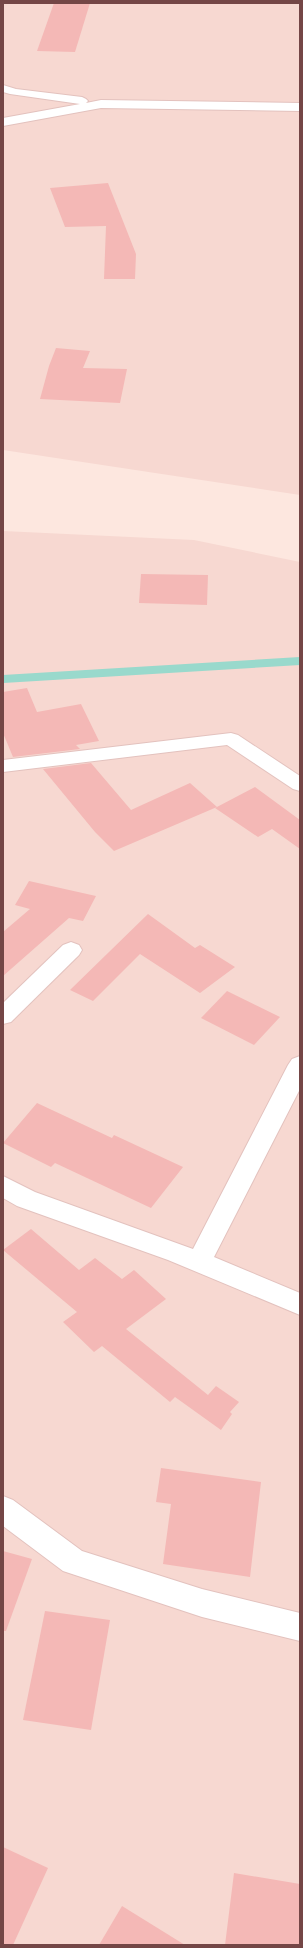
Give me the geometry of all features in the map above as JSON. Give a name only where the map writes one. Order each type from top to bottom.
[{"type":"street","points":[[3,88],[14,92],[101,104],[300,107]]},
{"type":"street","points":[[3,122],[101,104]]},
{"type":"street","points":[[3,766],[231,740],[300,785]]},
{"type":"street","points":[[3,1016],[71,950]]},
{"type":"street","points":[[199,1262],[232,1195],[278,1112],[300,1065]]},
{"type":"street","points":[[3,1186],[26,1199],[199,1262],[300,1304]]},
{"type":"street","points":[[3,1509],[73,1562],[202,1603],[300,1627]]},
{"type":"shaded area","points":[[3,3],[300,3],[300,495],[3,450]]},
{"type":"shaded area","points":[[3,531],[194,540],[300,562],[300,1945],[3,1945]]},
{"type":"building","points":[[54,3],[90,3],[75,52],[37,51]]},
{"type":"building","points":[[108,183],[136,254],[135,279],[104,279],[106,226],[65,227],[50,188]]},
{"type":"building","points":[[56,348],[90,351],[83,368],[127,369],[120,403],[40,399],[49,366]]},
{"type":"building","points":[[141,574],[208,575],[207,605],[139,603]]},
{"type":"building","points":[[27,688],[37,712],[81,704],[99,741],[76,745],[80,749],[13,757],[3,733],[3,692]]},
{"type":"building","points":[[91,763],[131,810],[190,783],[217,807],[114,851],[95,832],[43,769]]},
{"type":"building","points":[[255,787],[300,820],[300,849],[272,829],[258,837],[215,808]]},
{"type":"building","points":[[29,881],[96,896],[83,921],[69,918],[3,976],[3,932],[30,909],[15,905]]},
{"type":"building","points":[[148,914],[195,948],[200,945],[235,967],[200,993],[140,954],[93,1001],[70,990]]},
{"type":"building","points":[[227,991],[280,1017],[254,1045],[201,1018]]},
{"type":"building","points":[[37,1103],[112,1138],[114,1135],[183,1167],[151,1208],[55,1163],[51,1167],[3,1143]]},
{"type":"building","points":[[31,1229],[79,1270],[95,1258],[122,1279],[134,1270],[166,1299],[126,1329],[208,1395],[216,1386],[239,1402],[230,1412],[232,1414],[221,1430],[175,1397],[170,1402],[102,1346],[94,1352],[63,1322],[77,1312],[3,1250]]},
{"type":"building","points":[[161,1468],[261,1482],[250,1577],[163,1564],[171,1504],[156,1502]]},
{"type":"building","points":[[3,1551],[32,1559],[6,1631],[3,1631]]},
{"type":"building","points":[[45,1611],[110,1620],[91,1730],[23,1720]]},
{"type":"building","points":[[3,1847],[48,1868],[13,1945],[3,1945]]},
{"type":"building","points":[[234,1873],[300,1884],[300,1945],[225,1945]]},
{"type":"building","points":[[122,1906],[185,1945],[99,1945]]},
{"type":"waterway","points":[[3,679],[300,661]]}]
